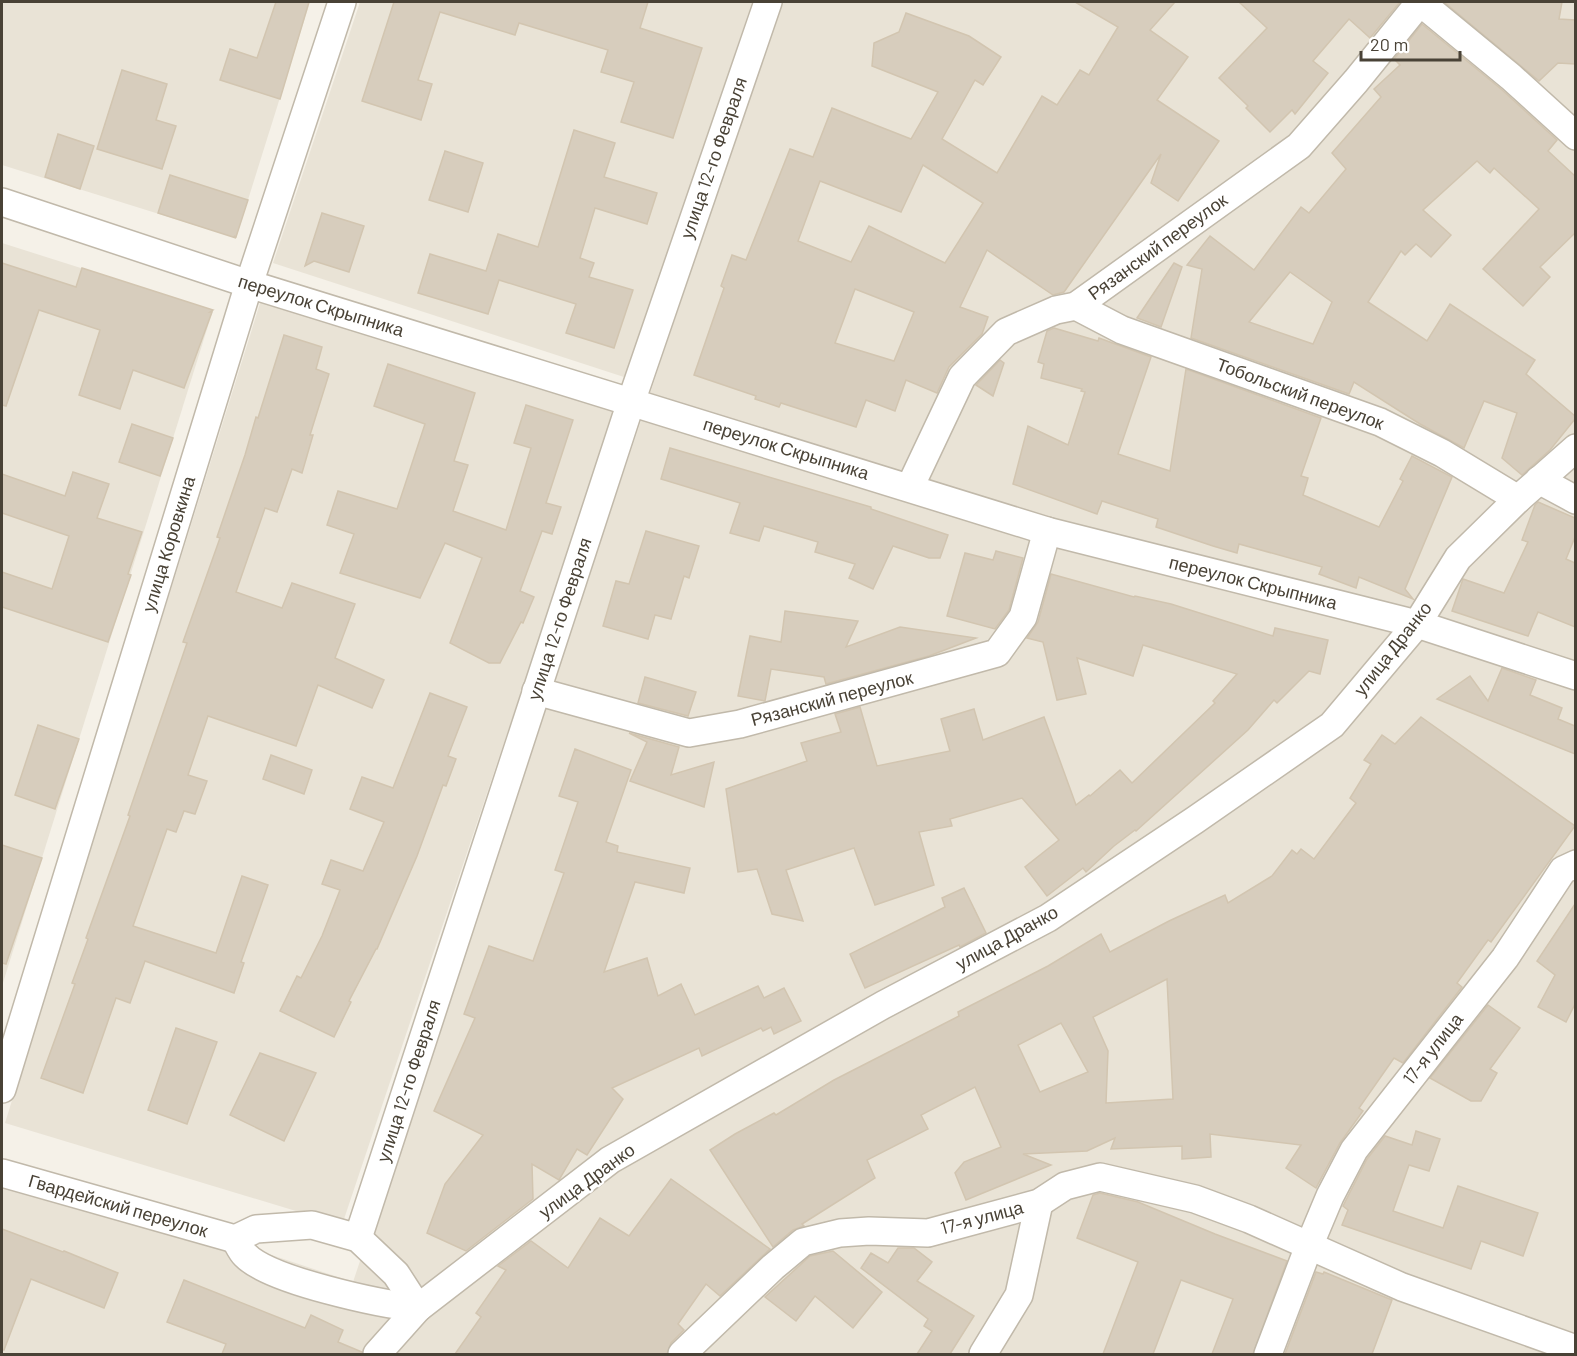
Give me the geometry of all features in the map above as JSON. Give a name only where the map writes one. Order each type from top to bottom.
[{"type":"street","name":"улица Коровкина","points":[[2,1089],[249,285],[342,2]]},
{"type":"street","name":"улица 12-го Февраля","points":[[358,1238],[631,402],[768,2]]},
{"type":"street","points":[[1420,2],[1511,77],[1575,136]]},
{"type":"street","name":"Рязанский переулок","points":[[910,488],[962,376],[1006,332],[1056,310],[1076,306],[1299,146],[1356,81],[1420,2]]},
{"type":"street","name":"переулок Скрыпника","points":[[2,202],[249,285],[1047,531],[1417,624],[1575,676]]},
{"type":"street","name":"Тобольский переулок","points":[[1076,306],[1122,330],[1380,422],[1442,453],[1518,499]]},
{"type":"street","name":"улица Дранко","points":[[377,1354],[418,1308],[610,1160],[883,1005],[1048,918],[1332,725],[1417,624],[1458,558],[1518,499],[1575,448]]},
{"type":"street","points":[[1539,480],[1575,501]]},
{"type":"street","name":"Рязанский переулок","points":[[536,691],[689,733],[740,724],[997,653],[1023,617],[1047,531]]},
{"type":"street","name":"17-я улица","points":[[1308,1246],[1354,1150],[1505,958],[1563,870],[1575,864]]},
{"type":"street","name":"Гвардейский переулок","points":[[2,1173],[235,1239]]},
{"type":"street","name":"17-я улица","points":[[682,1354],[773,1267],[803,1242],[850,1233],[927,1233],[1039,1203],[1065,1186],[1100,1177],[1195,1199],[1250,1219],[1402,1287],[1575,1349]]},
{"type":"street","points":[[983,1354],[1019,1295],[1039,1203]]},
{"type":"street","points":[[312,1225],[358,1238],[396,1274],[418,1308],[375,1302],[278,1274],[244,1254],[235,1239],[256,1229],[312,1225]]},
{"type":"street","points":[[1268,1354],[1308,1246]]},
{"type":"shaded area","points":[[2,2],[310,2],[236,238],[2,165]]},
{"type":"shaded area","points":[[360,2],[752,2],[627,378],[273,263]]},
{"type":"shaded area","points":[[781,2],[1575,2],[1575,1354],[2,1354],[2,1166],[353,1282]]},
{"type":"shaded area","points":[[2,243],[213,310],[2,986]]},
{"type":"shaded area","points":[[266,284],[618,403],[342,1225],[5,1123]]},
{"type":"building","points":[[276,2],[309,2],[280,99],[220,80],[230,49],[257,58]]},
{"type":"building","points":[[394,2],[648,2],[640,28],[702,48],[673,138],[621,122],[634,82],[601,72],[608,50],[519,23],[515,35],[440,12],[418,80],[432,84],[421,120],[362,101]]},
{"type":"building","points":[[1075,2],[1175,2],[1150,30],[1188,57],[1157,100],[1219,141],[1178,201],[1151,183],[1161,154],[1064,292],[1053,295],[987,250],[960,307],[988,317],[982,334],[949,367],[937,393],[906,380],[895,411],[866,400],[856,427],[781,403],[779,407],[755,399],[756,396],[694,375],[724,288],[721,286],[732,255],[746,260],[790,149],[813,157],[832,108],[911,139],[938,92],[872,66],[874,43],[899,32],[906,13],[969,36],[1001,57],[983,85],[975,80],[942,139],[997,173],[1042,96],[1057,105],[1080,70],[1089,75],[1118,27]],"holes":[[[923,165],[983,203],[945,263],[869,226],[851,262],[798,241],[820,181],[901,212]],[[855,289],[914,312],[894,361],[835,343]]]},
{"type":"building","points":[[1239,2],[1400,2],[1370,38],[1349,19],[1313,61],[1328,73],[1295,114],[1292,110],[1270,132],[1246,108],[1248,106],[1219,78],[1267,28]]},
{"type":"building","points":[[1444,2],[1562,2],[1559,19],[1575,20],[1575,64],[1558,63],[1539,81]]},
{"type":"building","points":[[1422,24],[1501,89],[1557,140],[1548,151],[1575,176],[1575,233],[1540,267],[1550,277],[1523,306],[1483,269],[1539,209],[1494,168],[1490,173],[1477,161],[1423,210],[1451,235],[1431,257],[1416,244],[1405,255],[1401,251],[1368,302],[1427,341],[1450,304],[1535,360],[1526,374],[1575,416],[1575,419],[1550,450],[1522,475],[1502,458],[1517,413],[1484,401],[1464,448],[1420,424],[1354,382],[1349,394],[1191,338],[1202,269],[1187,265],[1210,236],[1254,270],[1301,207],[1309,213],[1346,169],[1332,153],[1381,97],[1374,89],[1400,65],[1394,59]],"holes":[[[1290,272],[1332,302],[1313,344],[1249,322]]]},
{"type":"building","points":[[122,70],[167,84],[156,120],[176,126],[162,169],[97,149]]},
{"type":"building","points":[[574,130],[615,143],[604,177],[657,193],[647,224],[595,208],[580,258],[594,263],[589,277],[633,290],[614,348],[566,333],[576,304],[499,280],[488,314],[418,293],[430,254],[486,271],[498,234],[538,247]]},
{"type":"building","points":[[58,134],[94,146],[80,189],[45,177]]},
{"type":"building","points":[[445,151],[483,163],[468,212],[429,200]]},
{"type":"building","points":[[170,175],[248,200],[236,237],[234,236],[236,238],[158,213]]},
{"type":"building","points":[[322,213],[364,226],[349,272],[314,261],[305,266]]},
{"type":"building","points":[[2,263],[76,287],[82,268],[213,310],[210,312],[212,312],[184,388],[133,370],[120,409],[79,395],[100,330],[39,310],[6,406],[2,405]]},
{"type":"building","points":[[1174,263],[1182,267],[1161,327],[1137,318]]},
{"type":"building","points":[[1054,328],[1098,341],[1099,338],[1151,357],[1118,454],[1170,471],[1186,369],[1321,418],[1301,476],[1308,478],[1303,495],[1379,527],[1403,481],[1400,479],[1412,456],[1452,477],[1405,589],[1413,599],[1359,577],[1356,588],[1319,574],[1322,567],[1239,544],[1237,553],[1213,546],[1156,527],[1158,519],[1102,501],[1097,514],[1013,484],[1028,426],[1068,445],[1085,392],[1081,391],[1082,389],[1041,378],[1044,364],[1038,362],[1047,331]]},
{"type":"building","points":[[284,335],[322,347],[316,369],[329,374],[310,435],[313,435],[302,473],[292,469],[277,512],[265,508],[236,592],[282,608],[292,583],[355,604],[335,658],[384,680],[372,708],[318,685],[296,746],[208,716],[188,775],[207,781],[195,814],[184,811],[176,832],[167,829],[133,926],[216,953],[242,876],[268,885],[241,962],[244,963],[234,993],[145,961],[130,1003],[116,998],[83,1093],[41,1078],[75,984],[72,983],[88,939],[86,938],[130,816],[128,815],[187,643],[183,642],[220,538],[217,537]]},
{"type":"building","points":[[1000,360],[1004,363],[993,396],[976,385]]},
{"type":"building","points":[[388,364],[475,393],[454,461],[468,465],[453,511],[506,530],[531,448],[514,443],[526,405],[573,420],[546,503],[561,507],[552,534],[542,531],[520,591],[534,597],[523,623],[521,622],[500,663],[489,663],[450,643],[482,558],[445,543],[420,598],[340,573],[354,534],[327,525],[338,491],[397,509],[425,424],[374,406]]},
{"type":"building","points":[[132,424],[173,438],[160,476],[119,462]]},
{"type":"building","points":[[670,448],[871,507],[871,509],[948,535],[940,558],[929,558],[893,546],[873,589],[849,578],[855,564],[815,552],[818,542],[764,526],[759,541],[730,533],[740,503],[661,479]]},
{"type":"building","points":[[73,472],[109,484],[97,518],[142,532],[128,574],[131,575],[108,642],[2,607],[2,572],[52,589],[69,536],[2,513],[2,474],[65,496]]},
{"type":"building","points":[[1538,502],[1575,518],[1575,537],[1566,559],[1575,563],[1575,627],[1538,612],[1528,636],[1452,611],[1463,579],[1504,593],[1528,542],[1522,540]]},
{"type":"building","points":[[646,531],[699,546],[689,578],[684,576],[671,619],[655,615],[648,639],[603,626],[616,581],[629,584]]},
{"type":"building","points":[[996,551],[1023,558],[1009,610],[995,629],[947,616],[965,553],[993,560]]},
{"type":"building","points":[[1051,574],[1134,597],[1171,604],[1273,636],[1275,628],[1328,640],[1320,674],[1309,671],[1277,703],[1274,700],[1248,730],[1136,831],[1114,846],[1086,872],[1083,868],[1047,896],[1025,867],[1059,840],[1022,798],[950,819],[952,826],[919,832],[934,885],[875,905],[854,848],[786,870],[803,921],[772,914],[757,869],[738,872],[726,789],[807,761],[801,743],[841,732],[835,714],[860,707],[877,766],[950,751],[941,719],[974,709],[983,740],[1044,717],[1076,805],[1120,770],[1132,783],[1215,703],[1213,701],[1237,674],[1143,645],[1133,676],[1077,658],[1086,694],[1057,700],[1043,642],[1027,638],[1038,622]]},
{"type":"building","points":[[785,611],[858,621],[846,647],[900,627],[976,638],[929,656],[826,684],[824,677],[771,669],[765,701],[738,696],[750,636],[781,642]]},
{"type":"building","points":[[1502,668],[1536,680],[1530,695],[1562,708],[1558,719],[1575,726],[1575,754],[1437,699],[1470,676],[1488,701]]},
{"type":"building","points":[[645,677],[696,692],[688,716],[638,703]]},
{"type":"building","points":[[430,693],[467,707],[448,756],[456,759],[446,786],[443,785],[417,856],[377,949],[349,1001],[351,1002],[334,1037],[280,1011],[297,976],[301,978],[322,936],[340,890],[322,884],[331,860],[363,871],[384,822],[350,809],[362,777],[393,788]]},
{"type":"building","points":[[1421,717],[1575,826],[1491,942],[1488,940],[1457,983],[1462,987],[1403,1063],[1394,1058],[1359,1108],[1363,1111],[1340,1143],[1316,1188],[1286,1168],[1301,1145],[1210,1134],[1211,1157],[1182,1159],[1182,1146],[1111,1149],[1115,1138],[1087,1151],[1023,1154],[1051,1165],[966,1200],[955,1173],[964,1162],[1001,1147],[975,1087],[921,1115],[928,1129],[867,1160],[875,1178],[802,1224],[804,1226],[793,1230],[773,1247],[710,1150],[774,1113],[776,1115],[834,1080],[959,1016],[958,1012],[1048,966],[1101,934],[1110,952],[1225,895],[1228,903],[1272,876],[1292,850],[1297,854],[1301,849],[1314,859],[1356,803],[1350,798],[1371,764],[1364,760],[1382,735],[1395,744]],"holes":[[[1167,979],[1173,1099],[1106,1103],[1108,1051],[1093,1017]],[[1061,1023],[1088,1072],[1040,1092],[1018,1045]]]},
{"type":"building","points":[[38,725],[79,739],[55,809],[15,795]]},
{"type":"building","points":[[629,733],[679,747],[671,775],[714,762],[704,807],[630,781],[647,742]]},
{"type":"building","points":[[575,749],[631,770],[606,842],[618,846],[617,852],[690,868],[684,893],[635,882],[604,972],[647,958],[658,996],[681,984],[695,1015],[758,986],[764,998],[784,988],[801,1021],[774,1034],[771,1027],[763,1031],[761,1028],[702,1056],[699,1048],[612,1088],[623,1099],[587,1155],[577,1149],[559,1180],[532,1164],[533,1199],[466,1251],[427,1233],[445,1184],[483,1135],[434,1111],[475,1018],[464,1014],[489,946],[533,961],[564,873],[555,870],[578,802],[559,796]]},
{"type":"building","points":[[271,755],[312,770],[304,794],[263,779]]},
{"type":"building","points":[[2,845],[42,858],[6,964],[2,963]]},
{"type":"building","points":[[964,888],[986,933],[960,947],[959,945],[865,988],[850,954],[945,907],[942,898]]},
{"type":"building","points":[[1575,904],[1575,1004],[1566,1022],[1538,1007],[1555,975],[1537,961]]},
{"type":"building","points":[[1488,1005],[1520,1028],[1490,1069],[1497,1073],[1481,1101],[1471,1101],[1430,1078]]},
{"type":"building","points":[[176,1028],[217,1042],[187,1124],[148,1110]]},
{"type":"building","points":[[260,1053],[316,1073],[284,1141],[230,1115]]},
{"type":"building","points":[[1416,1131],[1440,1139],[1429,1171],[1409,1165],[1393,1211],[1443,1228],[1458,1186],[1538,1213],[1523,1256],[1481,1241],[1471,1269],[1342,1225],[1348,1210],[1343,1206],[1367,1159],[1385,1136],[1412,1145]]},
{"type":"building","points":[[671,1179],[770,1249],[720,1296],[706,1284],[678,1324],[684,1330],[671,1343],[667,1354],[455,1354],[481,1317],[476,1313],[506,1270],[498,1266],[531,1241],[568,1268],[600,1218],[629,1236]]},
{"type":"building","points":[[1100,1193],[1138,1202],[1287,1261],[1253,1354],[1212,1354],[1233,1299],[1181,1280],[1153,1354],[1103,1354],[1138,1262],[1077,1238],[1093,1195]]},
{"type":"building","points":[[2,1229],[118,1273],[104,1308],[31,1279],[4,1350],[2,1350]]},
{"type":"building","points":[[898,1248],[914,1248],[932,1262],[917,1281],[974,1316],[950,1354],[917,1354],[932,1331],[924,1326],[928,1319],[861,1268],[871,1253],[888,1263]]},
{"type":"building","points":[[833,1251],[882,1292],[853,1328],[815,1296],[796,1321],[765,1297],[810,1256]]},
{"type":"building","points":[[1316,1272],[1323,1274],[1324,1272],[1392,1300],[1372,1354],[1285,1354]]},
{"type":"building","points":[[184,1280],[305,1328],[311,1315],[343,1330],[338,1342],[362,1354],[222,1354],[226,1344],[167,1322]]}]
